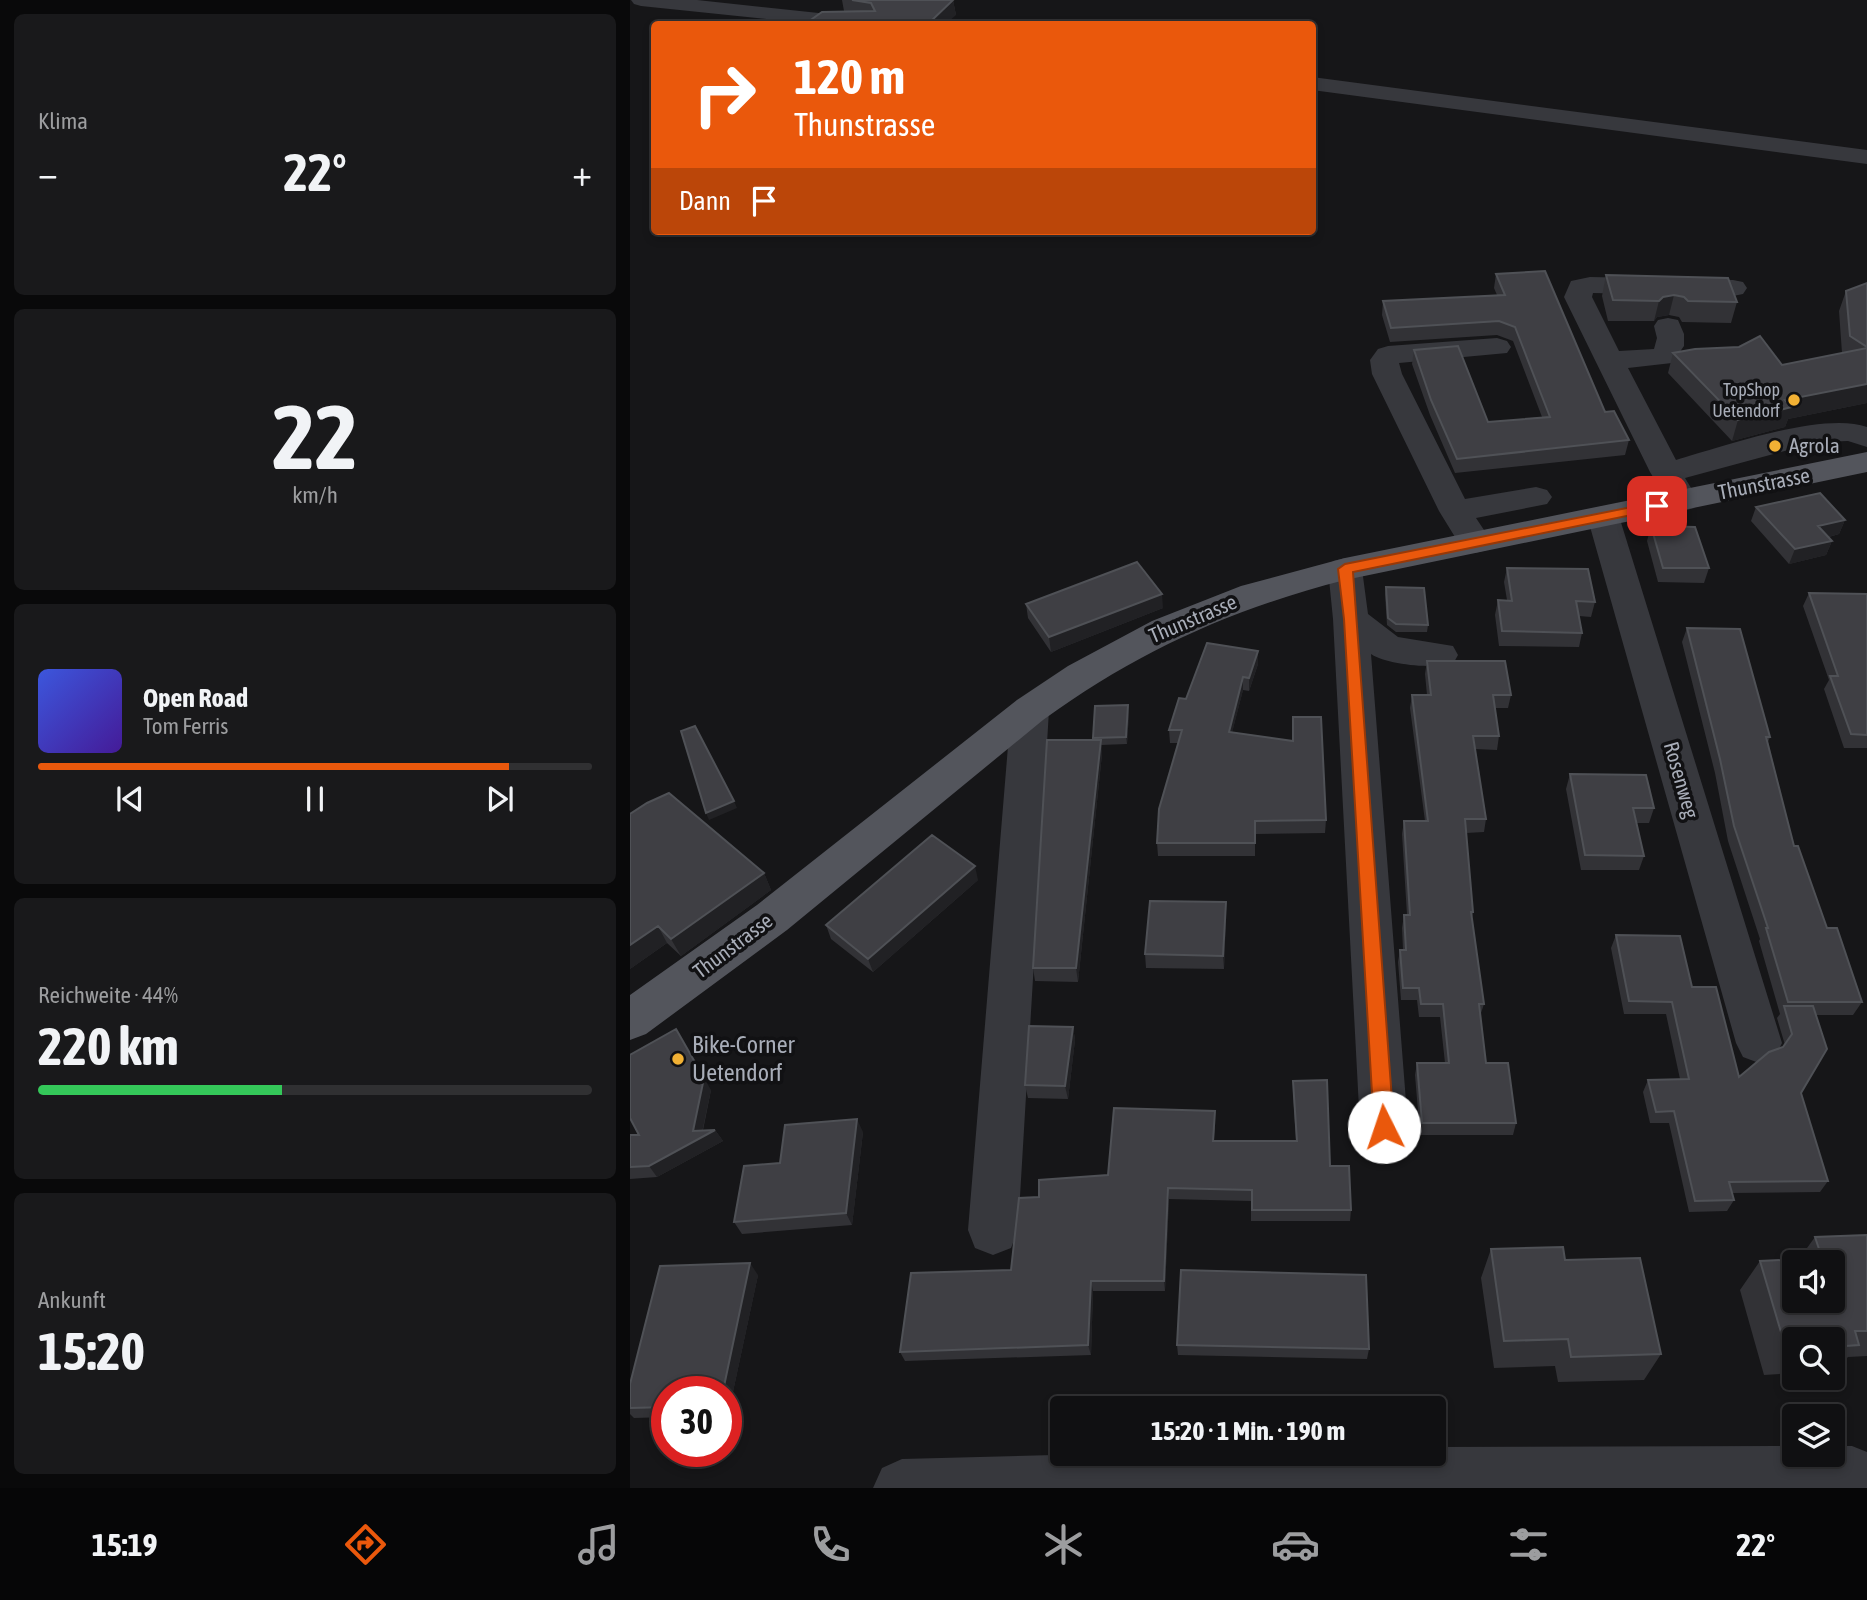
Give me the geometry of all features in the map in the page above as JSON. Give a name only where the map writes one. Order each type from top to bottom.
[{"type":"main road","name":"Thunstrasse","points":[[630,1020],[744,940],[1030,710],[1109,658],[1177,623],[1264,590],[1345,569],[1603,516],[1675,487],[1867,462]]},
{"type":"street","points":[[641,0],[838,21]]},
{"type":"street","points":[[1316,84],[1867,157]]},
{"type":"street","points":[[1733,288],[1581,287],[1578,297],[1675,487],[1741,451],[1818,433],[1852,432],[1867,438]]},
{"type":"street","points":[[1611,360],[1676,358],[1668,352],[1672,336],[1668,326]]},
{"type":"street","points":[[1384,360],[1388,355],[1497,347]]},
{"type":"street","points":[[1384,360],[1455,358]]},
{"type":"street","points":[[1384,360],[1387,374],[1455,511],[1475,542]]},
{"type":"street","points":[[1455,511],[1536,497]]},
{"type":"street","name":"Rosenweg","points":[[1603,516],[1759,1043]]},
{"type":"street","points":[[1345,569],[1351,619],[1384,1127]]},
{"type":"street","points":[[1351,619],[1388,648],[1440,655]]},
{"type":"street","points":[[993,1230],[1030,710]]},
{"type":"street","points":[[902,1488],[1162,1479],[1462,1483],[1852,1474]]},
{"type":"building","points":[[852,0],[953,0],[931,21],[809,21],[822,12],[875,11],[871,3]]},
{"type":"building","points":[[1545,271],[1605,412],[1614,411],[1629,440],[1457,459],[1431,400],[1414,350],[1458,346],[1488,422],[1550,417],[1515,327],[1499,321],[1391,328],[1383,301],[1505,295],[1496,274]]},
{"type":"building","points":[[1606,275],[1728,278],[1737,302],[1688,301],[1684,297],[1674,295],[1663,297],[1659,301],[1613,300]]},
{"type":"building","points":[[1867,283],[1867,347],[1850,336],[1846,291]]},
{"type":"building","points":[[1760,336],[1782,365],[1867,348],[1867,384],[1785,400],[1792,407],[1738,420],[1673,353],[1739,347]]},
{"type":"building","points":[[1820,493],[1845,520],[1818,526],[1832,541],[1795,549],[1756,507]]},
{"type":"building","points":[[1651,526],[1695,527],[1709,568],[1663,568]]},
{"type":"building","points":[[1137,562],[1162,594],[1049,637],[1026,604]]},
{"type":"building","points":[[1507,568],[1588,569],[1595,602],[1576,601],[1582,633],[1502,631],[1498,600],[1512,601]]},
{"type":"building","points":[[1386,587],[1424,588],[1428,625],[1396,624],[1388,618]]},
{"type":"building","points":[[1809,593],[1867,594],[1867,735],[1851,734],[1830,676],[1838,676]]},
{"type":"building","points":[[1687,628],[1740,629],[1770,737],[1766,737],[1794,846],[1798,846],[1827,928],[1837,928],[1862,1002],[1788,1002],[1768,928],[1734,826]]},
{"type":"building","points":[[1207,643],[1258,651],[1249,678],[1243,677],[1229,732],[1293,741],[1293,717],[1321,717],[1326,820],[1255,821],[1255,843],[1157,843],[1159,809],[1182,730],[1169,730],[1179,698],[1186,699]]},
{"type":"building","points":[[1427,661],[1505,661],[1511,695],[1493,695],[1499,736],[1473,736],[1486,819],[1465,819],[1471,912],[1484,1004],[1479,1004],[1486,1063],[1508,1063],[1516,1123],[1422,1123],[1417,1063],[1449,1063],[1443,1004],[1421,1004],[1419,988],[1403,988],[1400,950],[1406,950],[1404,915],[1410,915],[1404,821],[1428,821],[1412,695],[1431,695]]},
{"type":"building","points":[[1128,705],[1126,737],[1093,738],[1095,706]]},
{"type":"building","points":[[695,726],[734,801],[706,813],[681,731]]},
{"type":"building","points":[[1047,740],[1101,740],[1076,968],[1033,968]]},
{"type":"building","points":[[1570,774],[1646,775],[1654,808],[1633,808],[1644,856],[1585,855]]},
{"type":"building","points":[[669,793],[764,873],[671,939],[658,926],[630,945],[630,814]]},
{"type":"building","points":[[932,835],[975,866],[868,959],[826,925]]},
{"type":"building","points":[[1150,901],[1226,902],[1223,956],[1145,954]]},
{"type":"building","points":[[1616,935],[1680,936],[1692,987],[1716,987],[1739,1077],[1769,1052],[1783,1047],[1792,1034],[1784,1006],[1813,1006],[1827,1049],[1801,1093],[1828,1181],[1729,1182],[1734,1200],[1695,1201],[1674,1111],[1656,1112],[1648,1080],[1689,1079],[1672,1002],[1629,1001]]},
{"type":"building","points":[[1029,1026],[1073,1027],[1065,1086],[1025,1085]]},
{"type":"building","points":[[676,1029],[704,1078],[693,1131],[715,1130],[649,1166],[630,1167],[630,1135],[639,1135],[630,1118],[630,1055]]},
{"type":"building","points":[[1327,1080],[1330,1166],[1349,1166],[1351,1210],[1252,1210],[1252,1190],[1168,1188],[1164,1281],[1091,1281],[1088,1345],[900,1352],[911,1273],[1011,1270],[1019,1198],[1039,1197],[1039,1180],[1108,1175],[1114,1108],[1215,1111],[1213,1141],[1297,1141],[1293,1081]]},
{"type":"building","points":[[857,1119],[846,1213],[734,1222],[744,1166],[780,1163],[785,1125]]},
{"type":"building","points":[[1867,1235],[1867,1331],[1855,1331],[1859,1345],[1845,1346],[1845,1327],[1782,1327],[1782,1335],[1760,1261],[1782,1260],[1782,1313],[1845,1313],[1845,1250],[1819,1250],[1815,1237]]},
{"type":"building","points":[[1563,1247],[1565,1260],[1640,1258],[1661,1354],[1571,1357],[1568,1339],[1504,1341],[1491,1249]]},
{"type":"building","points":[[750,1263],[726,1376],[651,1376],[651,1407],[630,1408],[630,1384],[660,1266]]},
{"type":"building","points":[[1181,1270],[1366,1275],[1369,1349],[1177,1345]]},
{"type":"place","name":"TopShop Uetendorf","points":[[1794,400]]},
{"type":"place","name":"Agrola","points":[[1775,446]]},
{"type":"place","name":"Bike-Corner Uetendorf","points":[[678,1059]]},
{"type":"route","points":[[1384,1127],[1351,619],[1345,569],[1657,506]]}]
